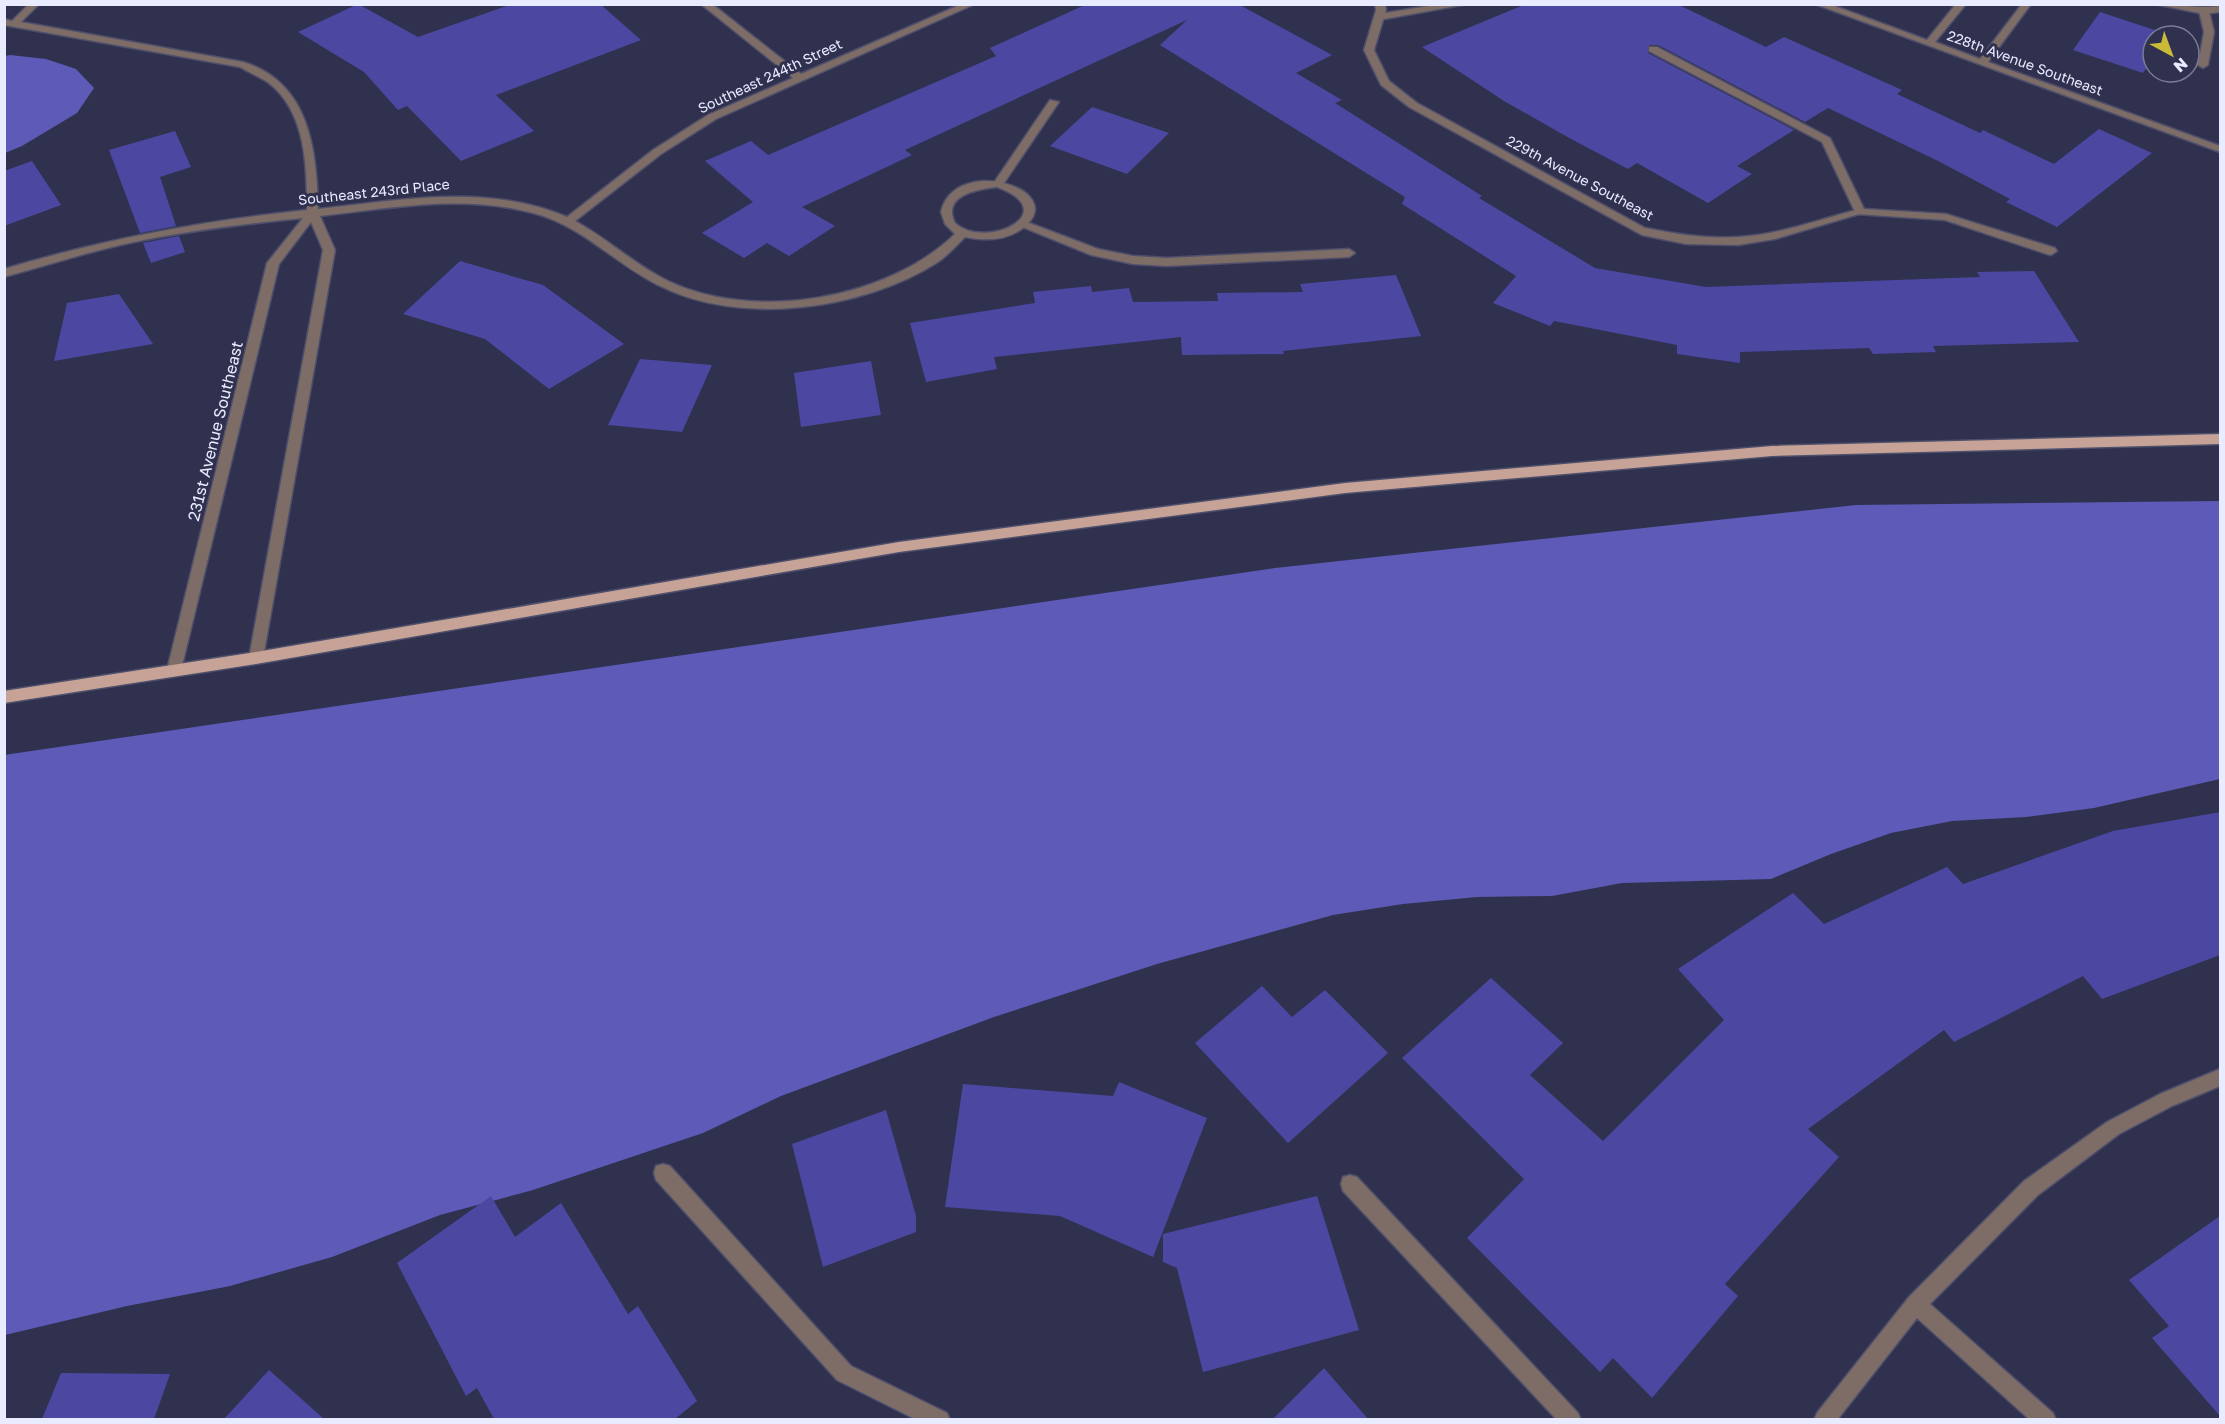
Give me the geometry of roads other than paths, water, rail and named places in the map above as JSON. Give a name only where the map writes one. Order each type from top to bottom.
[{"type":"main road","points":[[4,697],[256,658],[899,548],[1345,488],[1772,451],[2220,439]]},
{"type":"street","points":[[10,22],[35,4]]},
{"type":"street","points":[[705,4],[799,78]]},
{"type":"street","name":"Southeast 244th Street","points":[[567,222],[657,152],[712,117],[971,4]]},
{"type":"street","name":"229th Avenue Southeast","points":[[1380,4],[1379,17],[1369,50],[1384,83],[1413,105],[1642,231],[1686,240],[1738,241],[1775,235],[1860,212],[1946,217],[2051,250]]},
{"type":"street","points":[[1379,17],[1463,4]]},
{"type":"street","name":"228th Avenue Southeast","points":[[1819,4],[2220,149]]},
{"type":"street","points":[[1929,43],[1962,4]]},
{"type":"street","points":[[1983,62],[2027,4]]},
{"type":"street","points":[[2159,4],[2204,11],[2220,9]]},
{"type":"street","points":[[2203,65],[2209,32],[2204,11]]},
{"type":"street","points":[[10,22],[243,65],[275,83],[303,121],[312,168],[313,213],[329,250],[256,658]]},
{"type":"street","points":[[1653,49],[1826,140],[1860,212]]},
{"type":"street","points":[[998,184],[1054,102]]},
{"type":"street","points":[[998,184],[1013,188],[1025,195],[1031,204],[1031,215],[1024,224],[1012,232],[996,237],[963,233],[951,226],[945,216],[946,206],[953,196],[965,189],[998,184]]},
{"type":"street","name":"Southeast 243rd Place","points":[[4,273],[75,251],[144,236],[447,198],[531,208],[567,222],[664,284],[708,300],[737,304],[817,301],[872,287],[934,259],[963,233]]},
{"type":"street","name":"231st Avenue Southeast","points":[[174,670],[273,263],[313,213]]},
{"type":"street","points":[[1024,224],[1095,252],[1133,260],[1167,262],[1349,254]]},
{"type":"street","points":[[1824,1419],[1916,1304],[2031,1188],[2112,1128],[2166,1100],[2220,1078]]},
{"type":"street","points":[[663,1173],[844,1373],[940,1419]]},
{"type":"street","points":[[1350,1184],[1571,1419]]},
{"type":"street","points":[[1916,1304],[2046,1419]]}]
